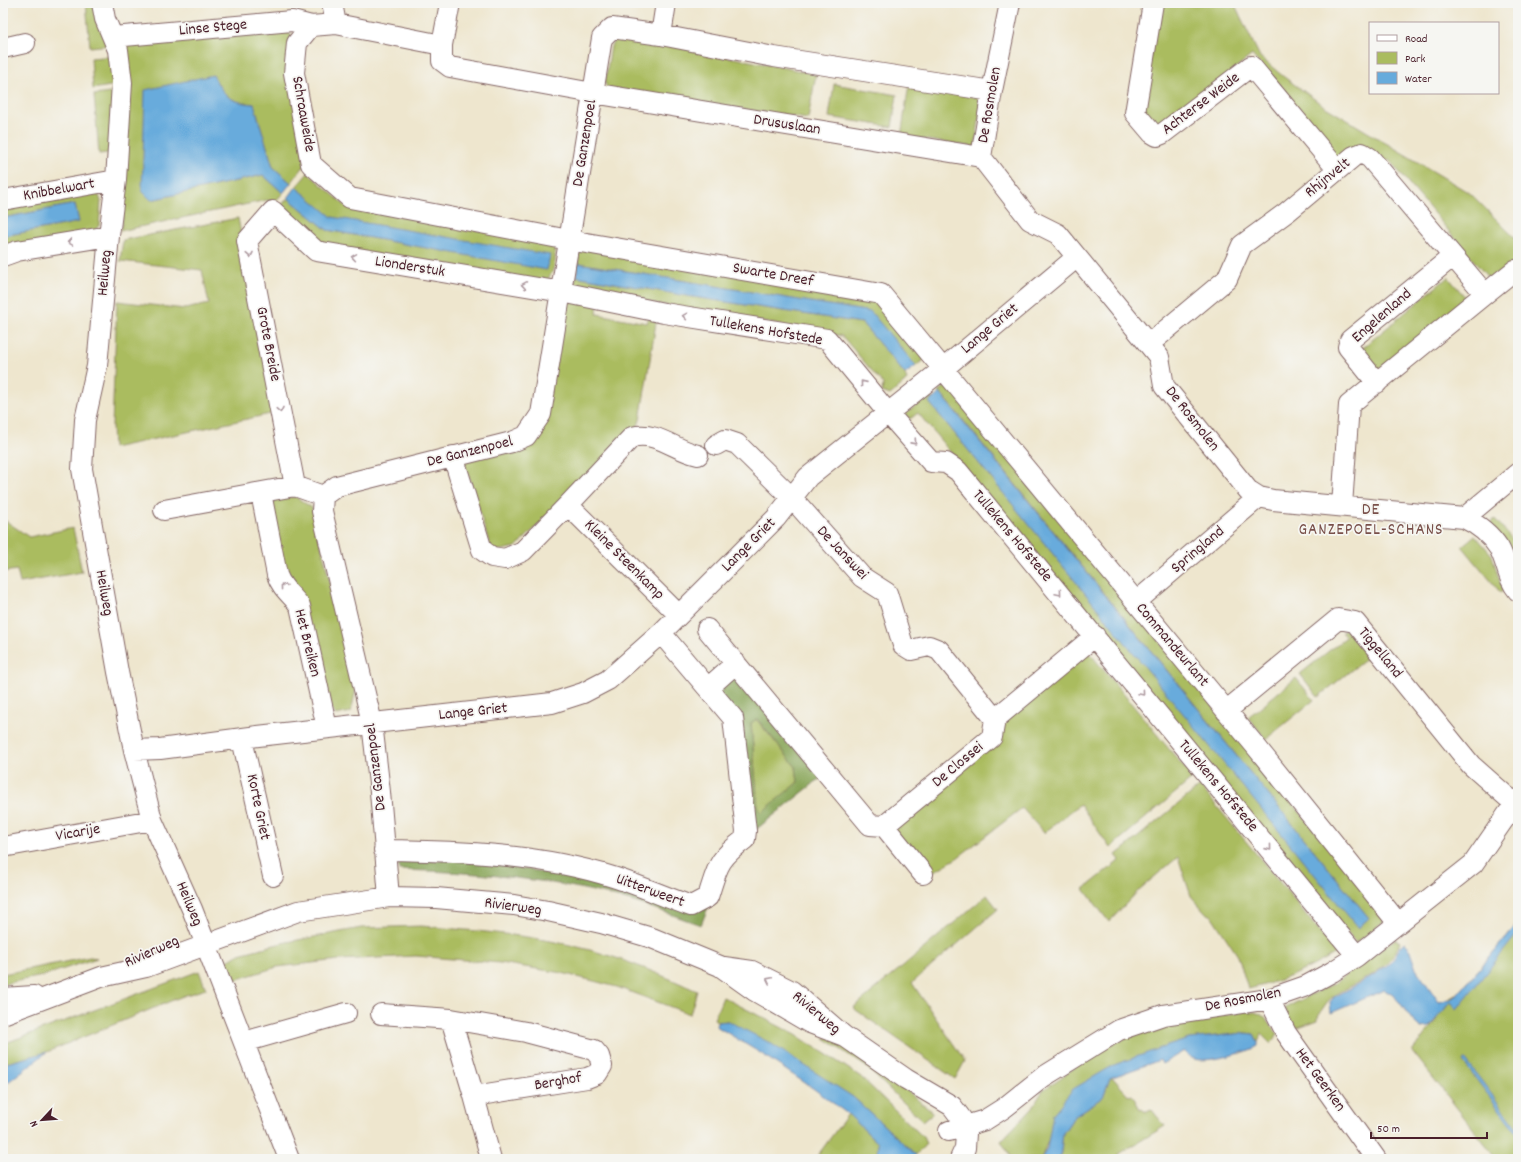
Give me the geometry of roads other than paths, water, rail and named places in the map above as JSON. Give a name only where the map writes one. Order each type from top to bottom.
[{"type":"street","name":"Heilweg","points":[[102,3],[105,20],[118,50],[122,83],[116,180],[108,236],[97,366],[85,420],[82,469],[134,750],[152,820],[203,937],[289,1159]]},
{"type":"street","points":[[332,3],[336,24]]},
{"type":"street","points":[[450,3],[442,45],[442,61],[450,67],[593,93]]},
{"type":"street","points":[[666,3],[661,35],[774,57],[992,91]]},
{"type":"street","name":"De Rosmolen","points":[[1010,3],[992,91],[981,157],[1030,220],[1058,234],[1149,344],[1159,357],[1164,386],[1248,490],[1259,497]]},
{"type":"street","name":"Achterse Weide","points":[[1153,3],[1135,113],[1152,133],[1157,136],[1162,134],[1252,66],[1337,169]]},
{"type":"street","name":"Linse Stege","points":[[113,37],[292,21],[311,26]]},
{"type":"street","points":[[311,26],[336,24],[442,45]]},
{"type":"street","name":"Schraaweide","points":[[311,26],[297,43],[294,73],[311,164],[350,198],[569,240]]},
{"type":"street","name":"De Ganzenpoel","points":[[389,897],[380,792],[372,723],[322,511],[323,496],[337,486],[512,442],[526,436],[541,414],[602,38],[612,28],[661,35]]},
{"type":"street","points":[[3,48],[25,43]]},
{"type":"street","name":"Drususlaan","points":[[593,93],[981,157]]},
{"type":"street","name":"Rhijnvelt","points":[[1149,344],[1227,279],[1242,245],[1287,212],[1337,169],[1354,156],[1362,153],[1370,158],[1485,294]]},
{"type":"street","name":"Knibbelwart","points":[[3,200],[116,180]]},
{"type":"street","name":"Lionderstuk","points":[[272,211],[316,251],[562,292]]},
{"type":"street","name":"Grote Breide","points":[[272,211],[247,241],[295,486]]},
{"type":"street","points":[[3,256],[17,251],[108,236]]},
{"type":"street","name":"Swarte Dreef","points":[[569,240],[881,294],[943,369]]},
{"type":"street","name":"Engelenland","points":[[1377,383],[1348,348],[1350,340],[1452,256]]},
{"type":"street","name":"Lange Griet","points":[[372,723],[558,702],[584,693],[608,680],[661,633],[776,518],[808,478],[943,369],[1077,257]]},
{"type":"street","points":[[1342,506],[1349,405],[1485,294],[1518,270]]},
{"type":"street","name":"Tullekens Hofstede","points":[[562,292],[664,313],[827,339],[930,462],[946,463],[958,471],[1357,956]]},
{"type":"street","name":"Commandeurlant","points":[[943,369],[1226,711],[1398,923]]},
{"type":"street","points":[[453,456],[482,550],[492,558],[505,559],[523,551],[568,505],[622,441],[632,437],[647,435],[662,440],[687,453],[698,455]]},
{"type":"street","points":[[716,445],[725,440],[737,444],[792,498]]},
{"type":"street","points":[[1464,518],[1518,473]]},
{"type":"street","points":[[164,510],[295,486],[323,496]]},
{"type":"street","name":"Het Breiken","points":[[261,493],[277,575],[281,586],[292,595],[300,606],[327,728]]},
{"type":"street","points":[[1259,497],[1464,518],[1481,526],[1499,548],[1512,583],[1518,591]]},
{"type":"street","name":"Springland","points":[[1136,602],[1259,497]]},
{"type":"street","name":"De Janswei","points":[[792,498],[862,577],[887,593],[903,645],[911,650],[929,646],[939,650],[995,719]]},
{"type":"street","name":"Kleine Steenkamp","points":[[568,505],[679,615]]},
{"type":"street","name":"Tiggelland","points":[[1226,711],[1338,619],[1355,622],[1471,765],[1516,801]]},
{"type":"street","points":[[708,629],[870,825],[884,826],[923,874]]},
{"type":"street","name":"Uitterweert","points":[[384,850],[447,850],[521,856],[568,865],[614,877],[690,906],[708,897],[719,862],[730,850],[745,839],[746,831],[733,718],[661,633]]},
{"type":"street","points":[[995,719],[1094,636]]},
{"type":"street","points":[[708,688],[736,663]]},
{"type":"street","name":"De Clossei","points":[[884,826],[992,737],[995,719]]},
{"type":"street","points":[[134,750],[160,749],[372,723]]},
{"type":"street","name":"Korte Griet","points":[[242,738],[273,876]]},
{"type":"street","name":"De Rosmolen","points":[[957,1129],[993,1115],[1043,1077],[1119,1030],[1163,1015],[1269,999],[1306,986],[1332,972],[1357,956],[1473,864],[1516,801]]},
{"type":"street","name":"Vicarije","points":[[3,847],[152,820]]},
{"type":"street","name":"Rivierweg","points":[[3,1014],[54,993],[101,977],[149,952],[203,937],[252,914],[270,910],[298,911],[389,897],[436,898],[514,905],[601,922],[652,938],[720,966],[755,991],[810,1023],[844,1036],[906,1079],[952,1106],[961,1118],[957,1129]]},
{"type":"street","name":"Rivierweg","points":[[3,998],[54,993]]},
{"type":"street","name":"Het Geerken","points":[[1269,999],[1286,1033],[1376,1159]]},
{"type":"street","points":[[244,1042],[346,1013]]},
{"type":"street","name":"Berghof","points":[[381,1014],[451,1019],[526,1032],[594,1050],[599,1056],[602,1066],[597,1074],[587,1078],[474,1096]]},
{"type":"street","points":[[451,1019],[491,1159]]},
{"type":"street","points":[[946,1159],[957,1129]]},
{"type":"street","points":[[957,1129],[965,1148],[960,1159]]},
{"type":"water","points":[[213,75],[228,97],[239,102],[254,104],[273,167],[291,183],[283,193],[263,175],[151,200],[142,191],[145,90]]},
{"type":"water","points":[[296,187],[332,217],[550,255],[547,270],[327,230],[288,198]]},
{"type":"water","points":[[75,204],[79,222],[3,236],[3,218]]},
{"type":"water","points":[[578,263],[871,312],[916,366],[905,374],[862,323],[687,296],[576,276]]},
{"type":"water","points":[[940,393],[1369,918],[1358,928],[929,402]]},
{"type":"water","points":[[1518,923],[1518,933],[1457,1009],[1451,1002],[1429,1027],[1421,1028],[1416,1024],[1395,997],[1384,990],[1331,1013],[1330,1002],[1334,997],[1377,973],[1392,961],[1400,947],[1405,943],[1408,946],[1416,969],[1439,1002],[1451,999],[1459,993]]},
{"type":"water","points":[[728,1021],[770,1043],[853,1097],[916,1155],[913,1159],[873,1159],[877,1155],[878,1143],[849,1115],[762,1054],[716,1026],[717,1022]]},
{"type":"water","points":[[1244,1033],[1254,1034],[1258,1042],[1258,1046],[1236,1054],[1208,1060],[1194,1059],[1184,1051],[1162,1064],[1160,1060],[1110,1078],[1103,1097],[1074,1117],[1063,1133],[1060,1159],[1041,1159],[1047,1148],[1053,1114],[1073,1089],[1114,1065],[1158,1049],[1189,1039]]},
{"type":"water","points":[[47,1052],[3,1086],[3,1064]]},
{"type":"water","points":[[1465,1059],[1518,1129],[1518,1134],[1463,1062]]},
{"type":"district","name":"DE GANZEPOEL-SCHANS","points":[[1371,521]]}]
